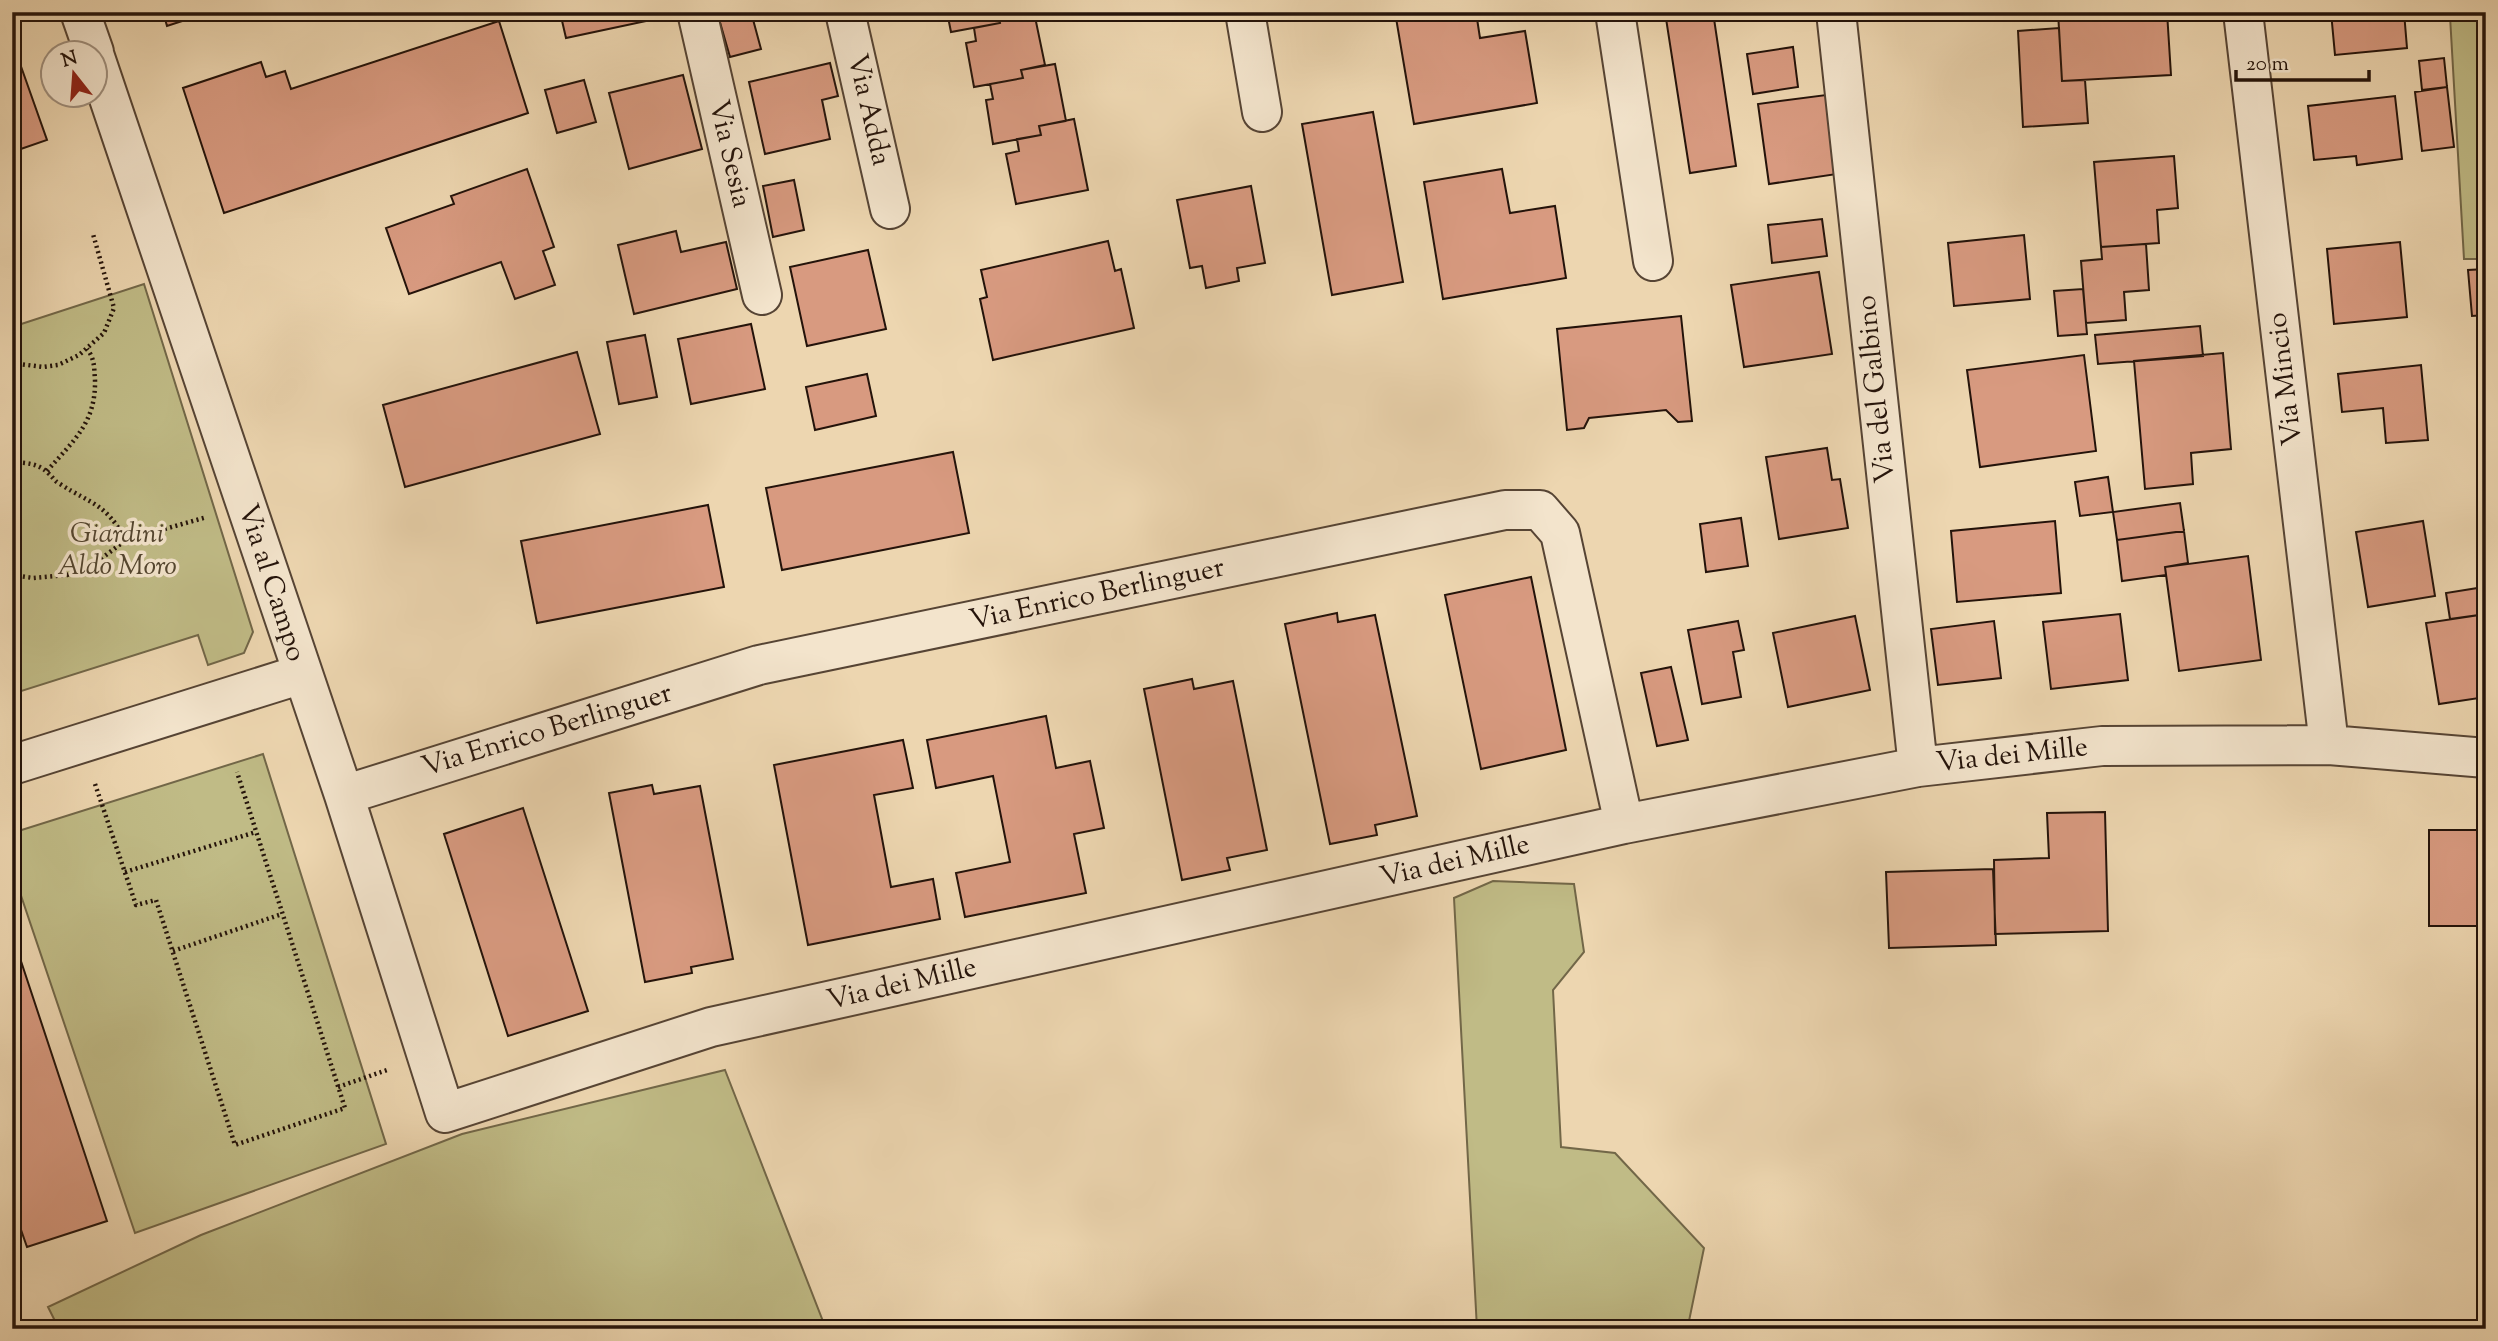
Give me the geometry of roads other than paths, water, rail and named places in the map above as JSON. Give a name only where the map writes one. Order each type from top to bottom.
[{"type":"street","name":"Via al Campo","points":[[80,12],[89,38]]},
{"type":"street","name":"Via Sesia","points":[[697,12],[762,295]]},
{"type":"street","name":"Via Adda","points":[[845,12],[890,209]]},
{"type":"street","points":[[1245,12],[1262,112]]},
{"type":"street","points":[[1615,12],[1653,261]]},
{"type":"street","name":"Via del Galbino","points":[[1836,12],[1918,767]]},
{"type":"street","name":"Via Mincio","points":[[2243,12],[2329,745]]},
{"type":"street","name":"Via al Campo","points":[[108,95],[344,795],[445,1113]]},
{"type":"street","name":"Via Enrico Berlinguer","points":[[344,795],[759,666],[1505,510],[1540,510],[1560,533],[1624,824]]},
{"type":"street","points":[[12,765],[302,674]]},
{"type":"street","name":"Via dei Mille","points":[[445,1113],[711,1027],[1624,824],[1918,767],[2102,746],[2329,745],[2486,758]]},
{"type":"park label","name":"Giardini Aldo Moro","points":[[117,551]]}]
